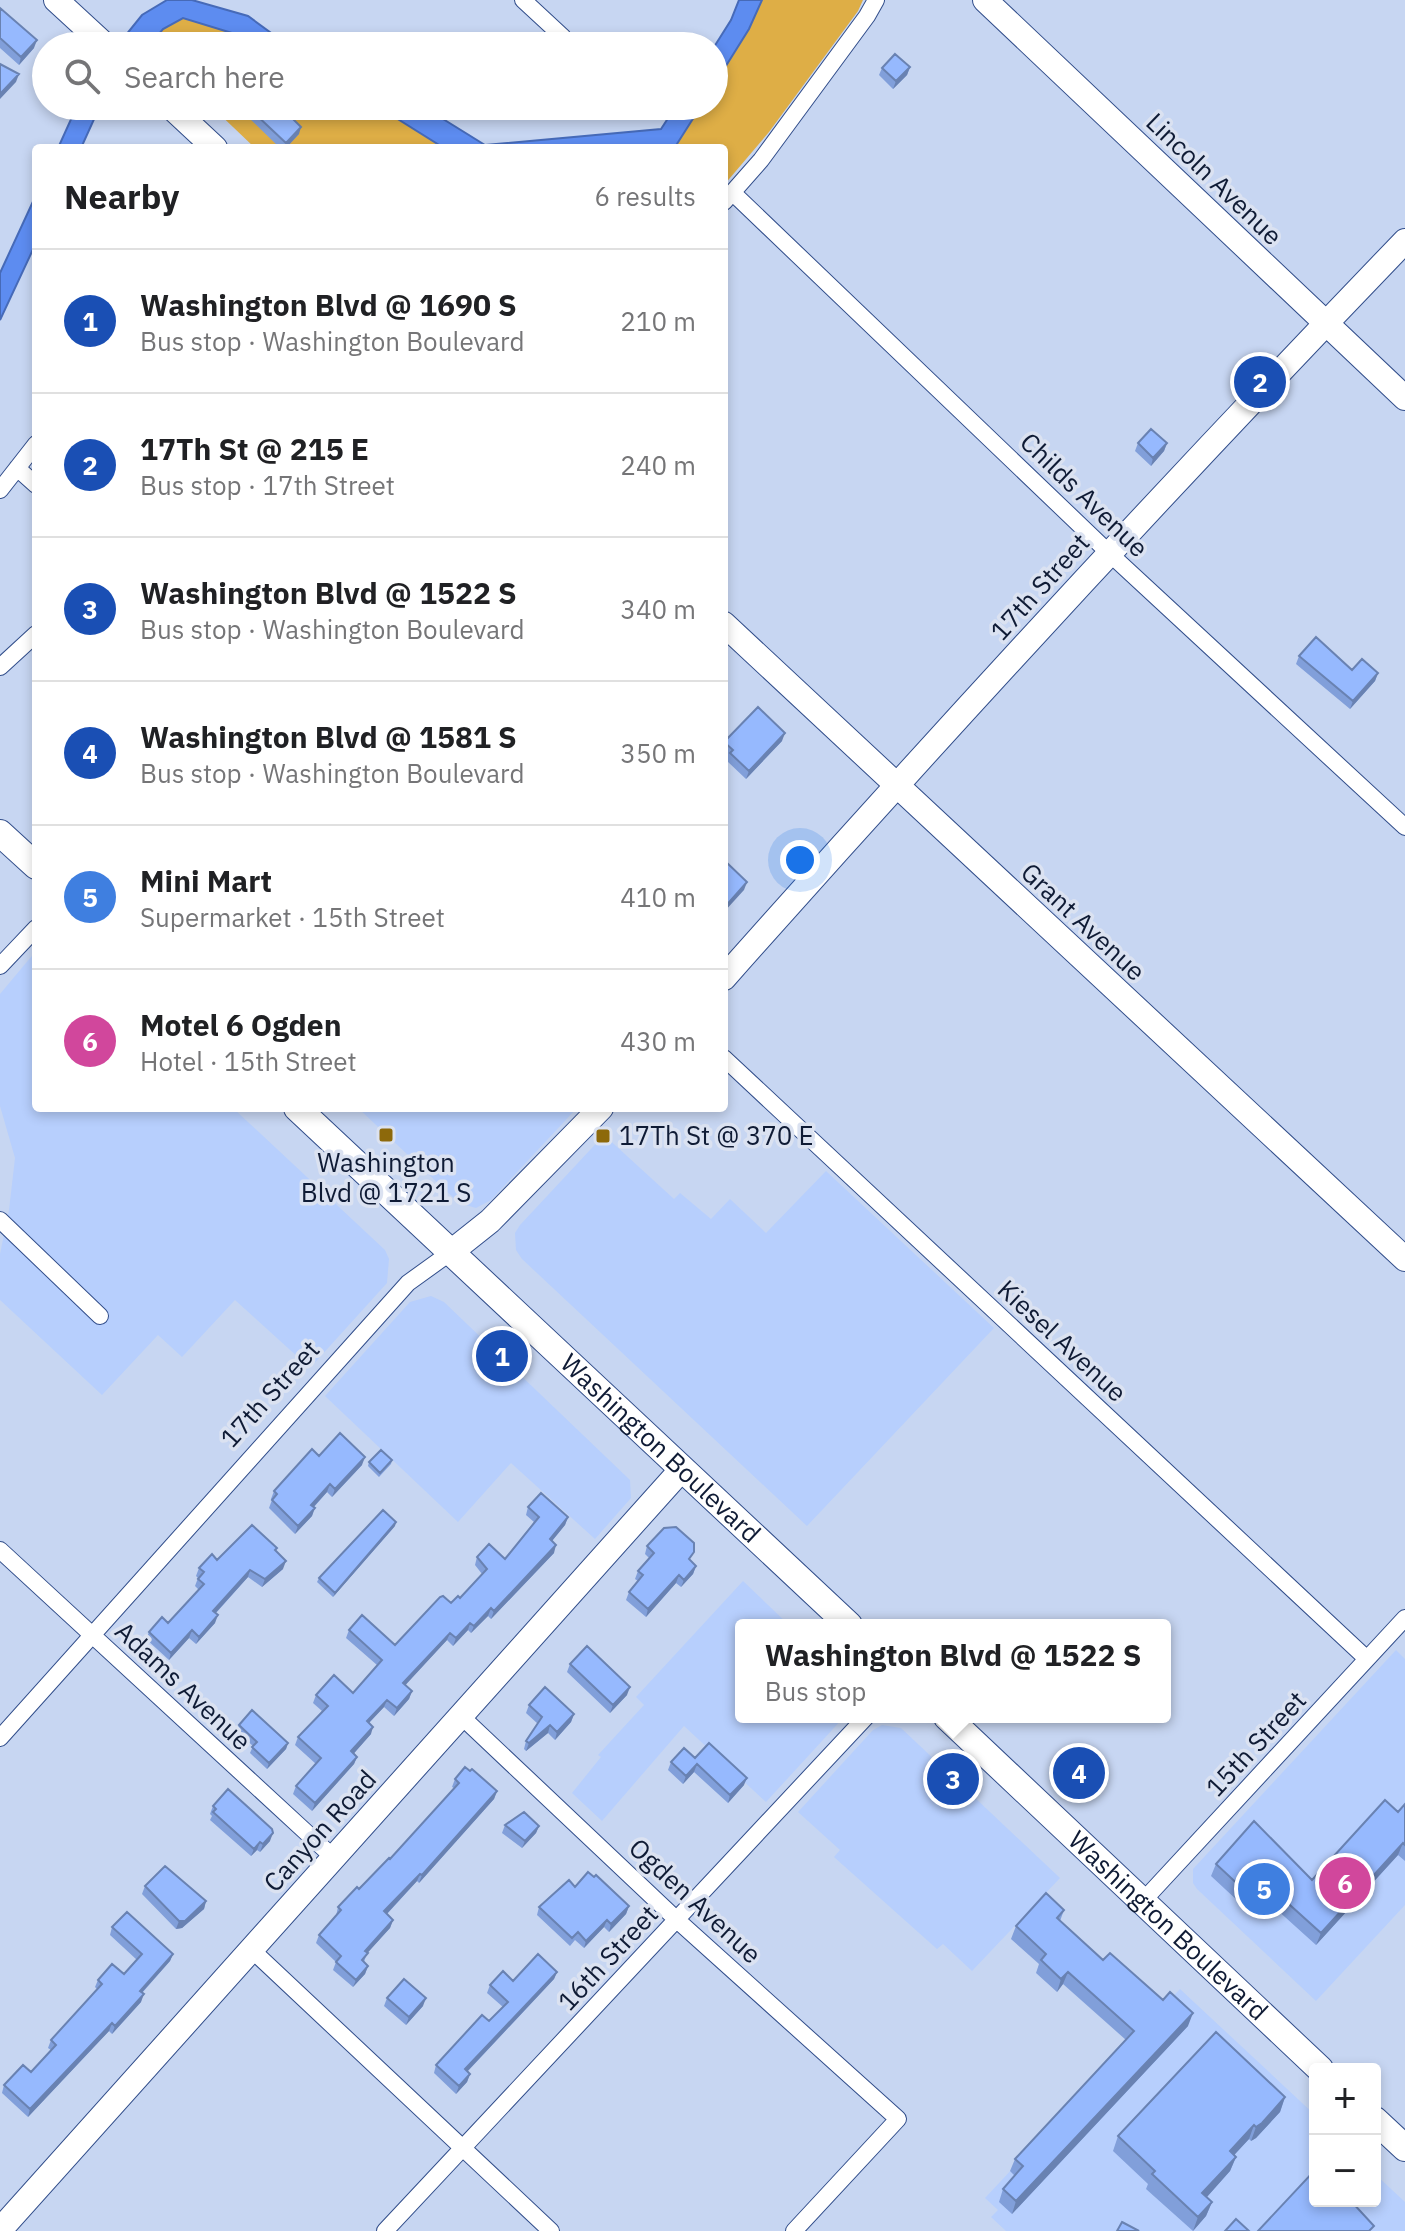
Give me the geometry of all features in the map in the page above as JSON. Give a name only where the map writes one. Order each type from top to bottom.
[{"type":"main road","points":[[0,833],[32,862]]},
{"type":"main road","name":"Washington Boulevard","points":[[301,1112],[843,1619]]},
{"type":"main road","name":"Washington Boulevard","points":[[953,1723],[1314,2063]]},
{"type":"main road","points":[[1381,2126],[1405,2148]]},
{"type":"street","points":[[56,0],[91,32]]},
{"type":"street","points":[[523,0],[558,32]]},
{"type":"street","points":[[728,198],[778,136],[876,0]]},
{"type":"street","name":"Lincoln Avenue","points":[[985,0],[1405,398]]},
{"type":"street","points":[[185,120],[211,144]]},
{"type":"street","name":"Childs Avenue","points":[[728,198],[1405,827]]},
{"type":"street","name":"17th Street","points":[[728,974],[1109,553],[1405,241]]},
{"type":"street","points":[[0,490],[32,449]]},
{"type":"street","points":[[17,468],[32,481]]},
{"type":"street","name":"Grant Avenue","points":[[728,628],[1405,1259]]},
{"type":"street","points":[[0,667],[32,638]]},
{"type":"street","points":[[0,966],[32,932]]},
{"type":"street","name":"Kiesel Avenue","points":[[728,1062],[1367,1659]]},
{"type":"street","name":"17th Street","points":[[0,1738],[408,1283],[490,1221],[597,1112]]},
{"type":"street","points":[[0,1220],[100,1316]]},
{"type":"street","name":"Canyon Road","points":[[0,2230],[682,1469]]},
{"type":"street","name":"Adams Avenue","points":[[0,1550],[334,1858]]},
{"type":"street","name":"15th Street","points":[[1142,1902],[1405,1618]]},
{"type":"street","name":"Ogden Avenue","points":[[461,1716],[677,1920],[898,2119],[794,2231]]},
{"type":"street","name":"16th Street","points":[[385,2231],[860,1723]]},
{"type":"street","points":[[252,1950],[551,2231]]},
{"type":"shaded area","points":[[762,0],[863,0],[769,132],[728,180],[728,144],[677,144],[692,120],[728,120],[728,63],[749,29]]},
{"type":"shaded area","points":[[183,18],[229,32],[161,32]]},
{"type":"shaded area","points":[[226,120],[399,120],[438,144],[251,144]]},
{"type":"shaded area","points":[[32,956],[32,1112],[237,1112],[385,1250],[389,1259],[387,1283],[310,1368],[235,1300],[182,1357],[158,1335],[102,1395],[0,1300],[0,1254],[15,1158],[0,1106],[0,994]]},
{"type":"shaded area","points":[[362,1112],[573,1112],[491,1200],[476,1208],[459,1203]]},
{"type":"shaded area","points":[[604,1135],[674,1199],[680,1193],[711,1219],[730,1199],[766,1233],[826,1171],[994,1328],[807,1526],[522,1259],[516,1250],[515,1233],[520,1225]]},
{"type":"shaded area","points":[[431,1296],[444,1302],[630,1480],[631,1498],[595,1539],[511,1463],[458,1522],[325,1396],[410,1302]]},
{"type":"shaded area","points":[[743,1581],[783,1619],[735,1619],[735,1723],[838,1723],[766,1802],[684,1726],[602,1821],[572,1793],[601,1757],[598,1755],[644,1705],[636,1697]]},
{"type":"shaded area","points":[[1396,1650],[1405,1659],[1405,1905],[1316,2001],[1197,1889],[1193,1883],[1193,1869]]},
{"type":"shaded area","points":[[882,1725],[901,1728],[1060,1878],[972,1971],[943,1944],[937,1949],[834,1857],[840,1850],[798,1812],[873,1730]]},
{"type":"shaded area","points":[[1180,1989],[1309,2109],[1309,2207],[1381,2207],[1381,2180],[1405,2202],[1405,2231],[1006,2231],[991,2217],[998,2210],[985,2198]]},
{"type":"water","points":[[167,0],[192,0],[248,16],[270,32],[229,32],[183,18],[161,32],[128,32],[142,15]]},
{"type":"water","points":[[739,0],[762,0],[749,29],[728,63],[728,32],[723,32]]},
{"type":"water","points":[[71,120],[94,120],[83,144],[60,144]]},
{"type":"water","points":[[399,120],[445,120],[483,144],[438,144]]},
{"type":"water","points":[[667,120],[692,120],[677,144],[496,144],[661,129]]},
{"type":"water","points":[[32,204],[32,252],[0,320],[0,273]]},
{"type":"building","points":[[0,8],[32,36],[32,45],[21,57],[0,38]]},
{"type":"building","points":[[895,54],[910,67],[896,81],[882,68]]},
{"type":"building","points":[[0,64],[19,74],[0,94]]},
{"type":"building","points":[[262,120],[294,120],[301,127],[286,143]]},
{"type":"building","points":[[1151,429],[1167,443],[1153,458],[1138,443]]},
{"type":"building","points":[[1316,637],[1352,670],[1362,659],[1378,673],[1353,701],[1299,656]]},
{"type":"building","points":[[758,707],[785,733],[749,771],[730,753],[733,750],[728,746],[728,738]]},
{"type":"building","points":[[728,864],[747,882],[728,903]]},
{"type":"building","points":[[340,1433],[365,1457],[335,1489],[330,1484],[311,1505],[315,1508],[298,1526],[272,1500],[277,1494],[274,1491],[312,1449],[319,1456]]},
{"type":"building","points":[[381,1450],[392,1460],[380,1473],[369,1462]]},
{"type":"building","points":[[541,1493],[568,1517],[550,1539],[556,1545],[494,1611],[491,1608],[474,1626],[470,1623],[456,1638],[450,1633],[403,1683],[412,1691],[397,1708],[387,1700],[367,1721],[373,1727],[351,1751],[357,1757],[315,1803],[296,1786],[321,1758],[298,1737],[328,1706],[316,1695],[334,1675],[353,1693],[382,1660],[349,1630],[362,1615],[395,1645],[440,1597],[451,1603],[458,1596],[460,1598],[487,1569],[477,1557],[489,1544],[505,1559],[539,1517],[528,1507]]},
{"type":"building","points":[[383,1510],[396,1522],[335,1593],[319,1578]]},
{"type":"building","points":[[252,1525],[286,1561],[265,1579],[250,1570],[213,1611],[218,1615],[199,1637],[192,1630],[171,1653],[149,1632],[162,1617],[168,1623],[204,1584],[198,1579],[204,1572],[199,1568],[212,1554],[217,1560]]},
{"type":"building","points":[[676,1527],[694,1543],[694,1552],[689,1559],[696,1566],[684,1580],[679,1575],[648,1609],[629,1592],[643,1575],[638,1571],[654,1553],[647,1546],[664,1528]]},
{"type":"building","points":[[587,1646],[630,1687],[613,1705],[570,1664]]},
{"type":"building","points":[[545,1687],[574,1714],[557,1732],[550,1725],[529,1743],[526,1741],[542,1717],[529,1705]]},
{"type":"building","points":[[252,1710],[288,1743],[269,1763],[252,1747],[257,1742],[239,1725]]},
{"type":"building","points":[[709,1743],[747,1778],[730,1795],[697,1764],[686,1776],[671,1762],[684,1748],[695,1758]]},
{"type":"building","points":[[465,1767],[470,1771],[472,1769],[497,1791],[422,1875],[384,1911],[393,1920],[365,1951],[368,1953],[362,1960],[368,1966],[356,1980],[336,1962],[341,1956],[319,1935],[341,1910],[338,1907],[390,1859],[459,1783],[455,1779]]},
{"type":"building","points":[[228,1789],[272,1829],[273,1833],[254,1849],[213,1812],[216,1809],[213,1806]]},
{"type":"building","points":[[1385,1800],[1398,1812],[1405,1804],[1405,1845],[1403,1843],[1321,1933],[1271,1888],[1257,1902],[1216,1864],[1254,1821],[1312,1880]]},
{"type":"building","points":[[524,1812],[539,1826],[525,1841],[505,1825]]},
{"type":"building","points":[[165,1866],[206,1901],[185,1921],[179,1921],[145,1886]]},
{"type":"building","points":[[588,1872],[594,1877],[596,1875],[629,1906],[611,1924],[607,1920],[586,1941],[578,1932],[572,1938],[539,1907],[569,1880],[575,1887]]},
{"type":"building","points":[[1046,1893],[1064,1910],[1057,1918],[1103,1960],[1110,1953],[1163,2000],[1170,1992],[1193,2013],[1016,2201],[1003,2189],[1023,2166],[1015,2159],[1134,2031],[1068,1972],[1061,1979],[1041,1960],[1046,1954],[1016,1926]]},
{"type":"building","points":[[127,1912],[173,1954],[140,1991],[144,1994],[115,2026],[112,2023],[30,2109],[4,2085],[23,2065],[31,2072],[56,2045],[51,2040],[102,1984],[98,1980],[112,1964],[124,1974],[142,1954],[112,1927]]},
{"type":"building","points":[[538,1954],[557,1972],[465,2069],[470,2074],[459,2086],[436,2065],[482,2015],[489,2021],[508,2002],[490,1985],[503,1971],[513,1981]]},
{"type":"building","points":[[404,1979],[426,1998],[409,2017],[387,1998]]},
{"type":"building","points":[[1216,2032],[1285,2097],[1262,2123],[1256,2127],[1254,2125],[1230,2151],[1236,2157],[1202,2193],[1212,2202],[1198,2217],[1152,2174],[1155,2171],[1118,2136]]},
{"type":"building","points":[[1309,2176],[1309,2207],[1357,2207],[1374,2226],[1369,2231],[1258,2231]]},
{"type":"building","points":[[1236,2219],[1249,2231],[1225,2231]]},
{"type":"building","points":[[1122,2222],[1139,2231],[1117,2231]]},
{"type":"place","name":"17Th St @ 215 E","points":[[1260,382]]},
{"type":"place","name":"Washington Blvd @ 1721 S","points":[[386,1135]]},
{"type":"place","name":"17Th St @ 370 E","points":[[603,1136]]},
{"type":"place","name":"Washington Blvd @ 1690 S","points":[[502,1356]]},
{"type":"place","name":"Washington Blvd @ 1581 S","points":[[1079,1773]]},
{"type":"place","name":"Washington Blvd @ 1522 S","points":[[953,1779]]},
{"type":"place","name":"Motel 6 Ogden","points":[[1345,1883]]},
{"type":"place","name":"Mini Mart","points":[[1264,1889]]}]
